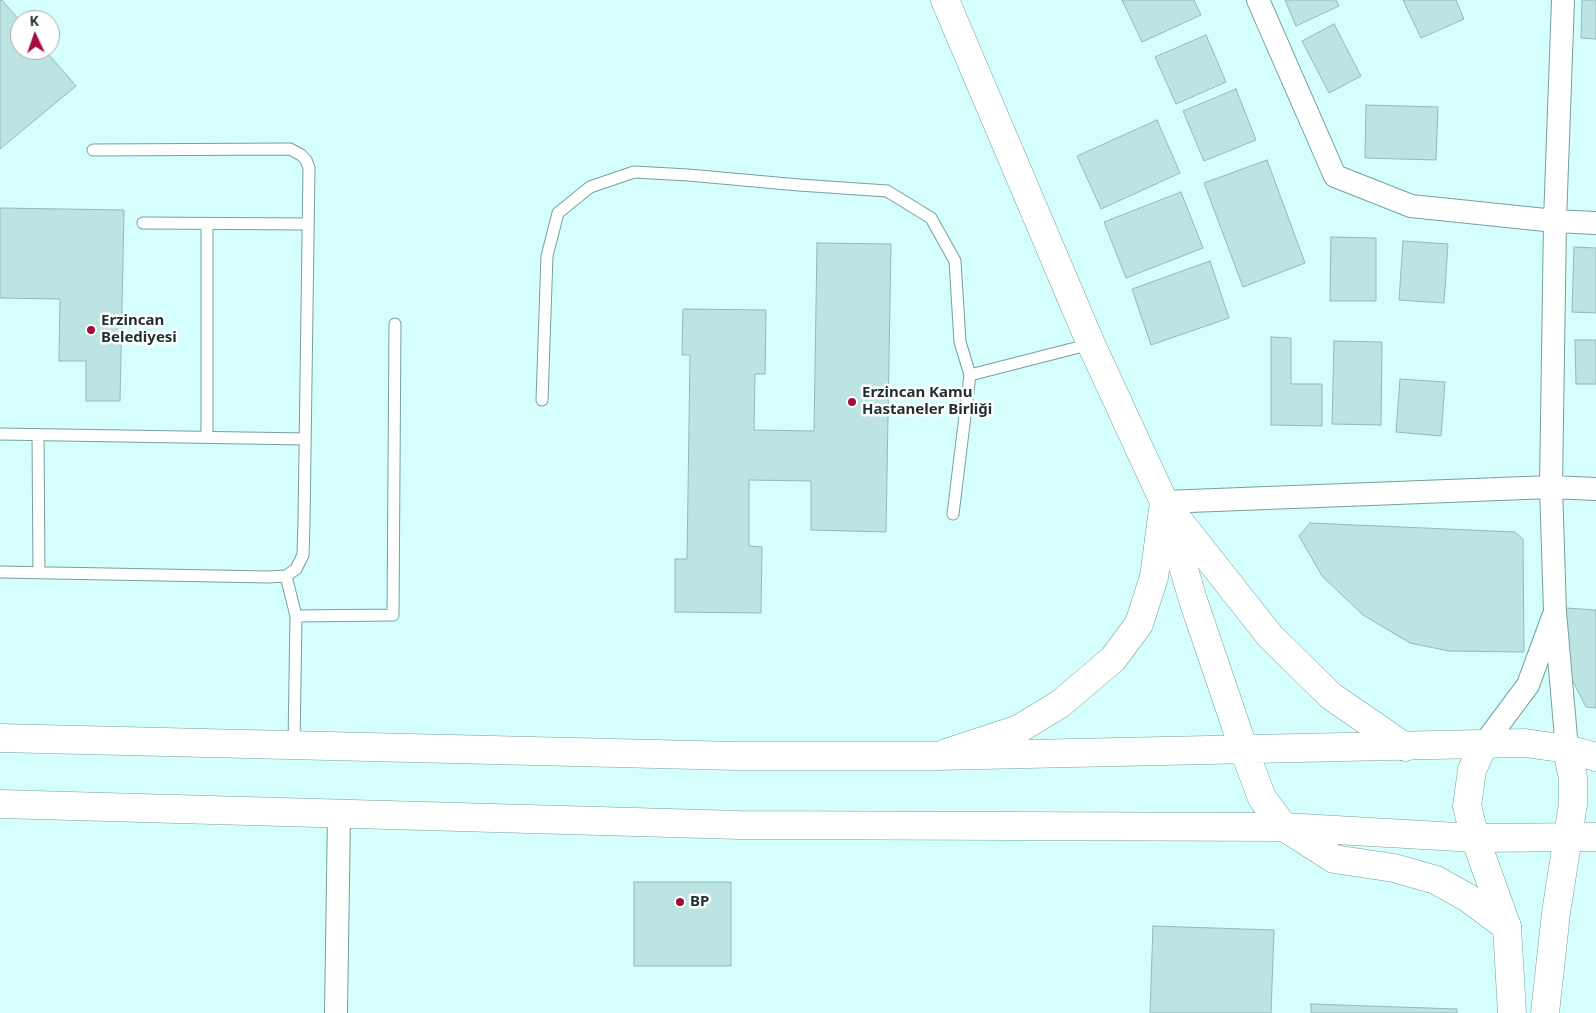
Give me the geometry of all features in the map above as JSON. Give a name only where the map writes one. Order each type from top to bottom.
[{"type":"main road","points":[[945,0],[1092,344],[1164,502],[1193,600],[1262,798],[1284,827],[1334,859],[1394,868],[1436,880],[1468,898],[1507,927]]},
{"type":"main road","points":[[1164,502],[1270,636],[1331,696],[1405,746]]},
{"type":"main road","points":[[938,756],[1019,729],[1060,704],[1113,659],[1140,624],[1154,577],[1164,502]]},
{"type":"main road","points":[[0,738],[737,756],[938,756],[1524,743],[1567,749],[1596,757]]},
{"type":"main road","points":[[1484,744],[1472,770],[1467,806],[1475,838],[1507,927],[1512,1013]]},
{"type":"main road","points":[[1544,1013],[1556,913],[1573,804],[1573,778],[1567,749]]},
{"type":"main road","points":[[0,804],[740,824],[1284,827],[1475,838],[1596,837]]},
{"type":"street","points":[[1258,0],[1335,176],[1411,206],[1555,221],[1596,223]]},
{"type":"street","points":[[1563,0],[1555,221],[1551,487],[1554,612],[1567,749]]},
{"type":"street","points":[[1164,502],[1551,487],[1596,489]]},
{"type":"street","points":[[1484,744],[1528,685],[1554,612]]},
{"type":"street","points":[[336,1013],[339,814]]},
{"type":"lane","points":[[0,572],[286,576],[296,569],[303,555],[309,168],[301,155],[290,149],[93,150]]},
{"type":"lane","points":[[542,400],[547,256],[558,213],[590,187],[634,172],[887,192],[931,218],[955,261],[960,342],[970,375],[953,514]]},
{"type":"lane","points":[[143,223],[308,224]]},
{"type":"lane","points":[[207,224],[207,437]]},
{"type":"lane","points":[[296,616],[393,615],[396,324]]},
{"type":"lane","points":[[970,375],[1092,344]]},
{"type":"lane","points":[[0,434],[305,439]]},
{"type":"lane","points":[[38,435],[39,572]]},
{"type":"lane","points":[[286,576],[296,616],[294,745]]},
{"type":"building","points":[[0,0],[2,0],[11,10],[10,60],[54,60],[76,86],[0,149]]},
{"type":"building","points":[[1122,0],[1194,0],[1201,15],[1142,42]]},
{"type":"building","points":[[1285,0],[1336,0],[1339,6],[1296,26]]},
{"type":"building","points":[[1403,0],[1456,0],[1464,19],[1421,38]]},
{"type":"building","points":[[1582,0],[1596,0],[1596,39],[1581,38]]},
{"type":"building","points":[[1334,24],[1361,76],[1329,93],[1302,41]]},
{"type":"building","points":[[1206,35],[1226,82],[1176,104],[1155,57]]},
{"type":"building","points":[[1236,89],[1256,140],[1204,161],[1183,111]]},
{"type":"building","points":[[1366,105],[1438,107],[1436,160],[1365,158]]},
{"type":"building","points":[[1157,120],[1180,173],[1101,209],[1077,156]]},
{"type":"building","points":[[1267,160],[1305,263],[1243,287],[1204,183]]},
{"type":"building","points":[[1181,192],[1203,248],[1126,278],[1104,222]]},
{"type":"building","name":"Erzincan Belediyesi","points":[[0,208],[124,210],[120,401],[86,401],[86,361],[59,361],[60,299],[0,298]]},
{"type":"building","points":[[1331,237],[1376,238],[1376,301],[1330,301]]},
{"type":"building","points":[[1403,241],[1448,244],[1444,303],[1399,300]]},
{"type":"building","name":"Erzincan Kamu Hastaneler Birliği","points":[[817,243],[891,244],[886,532],[811,530],[811,481],[749,480],[749,546],[762,547],[761,613],[675,612],[675,559],[687,559],[690,355],[682,355],[683,309],[766,310],[765,374],[755,374],[754,430],[814,431]]},
{"type":"building","points":[[1574,247],[1596,248],[1596,313],[1572,312]]},
{"type":"building","points":[[1210,261],[1229,318],[1151,345],[1132,289]]},
{"type":"building","points":[[1271,337],[1291,338],[1291,384],[1322,384],[1322,426],[1271,425]]},
{"type":"building","points":[[1575,340],[1596,340],[1596,384],[1576,384]]},
{"type":"building","points":[[1334,341],[1382,342],[1381,425],[1332,424]]},
{"type":"building","points":[[1400,379],[1445,382],[1441,436],[1396,432]]},
{"type":"building","points":[[1310,523],[1515,532],[1523,539],[1524,652],[1449,651],[1410,643],[1363,615],[1322,576],[1299,536]]},
{"type":"building","points":[[1566,608],[1596,610],[1596,708],[1586,707],[1562,660]]},
{"type":"building","points":[[634,882],[731,882],[731,966],[634,966]]},
{"type":"building","points":[[1153,926],[1274,930],[1271,1013],[1150,1013]]},
{"type":"building","points":[[1311,1004],[1457,1009],[1457,1013],[1311,1013]]},
{"type":"place","name":"Erzincan Belediyesi","points":[[91,330]]},
{"type":"place","name":"Erzincan Kamu Hastaneler Birliği","points":[[852,402]]},
{"type":"place","name":"BP","points":[[680,902]]}]
